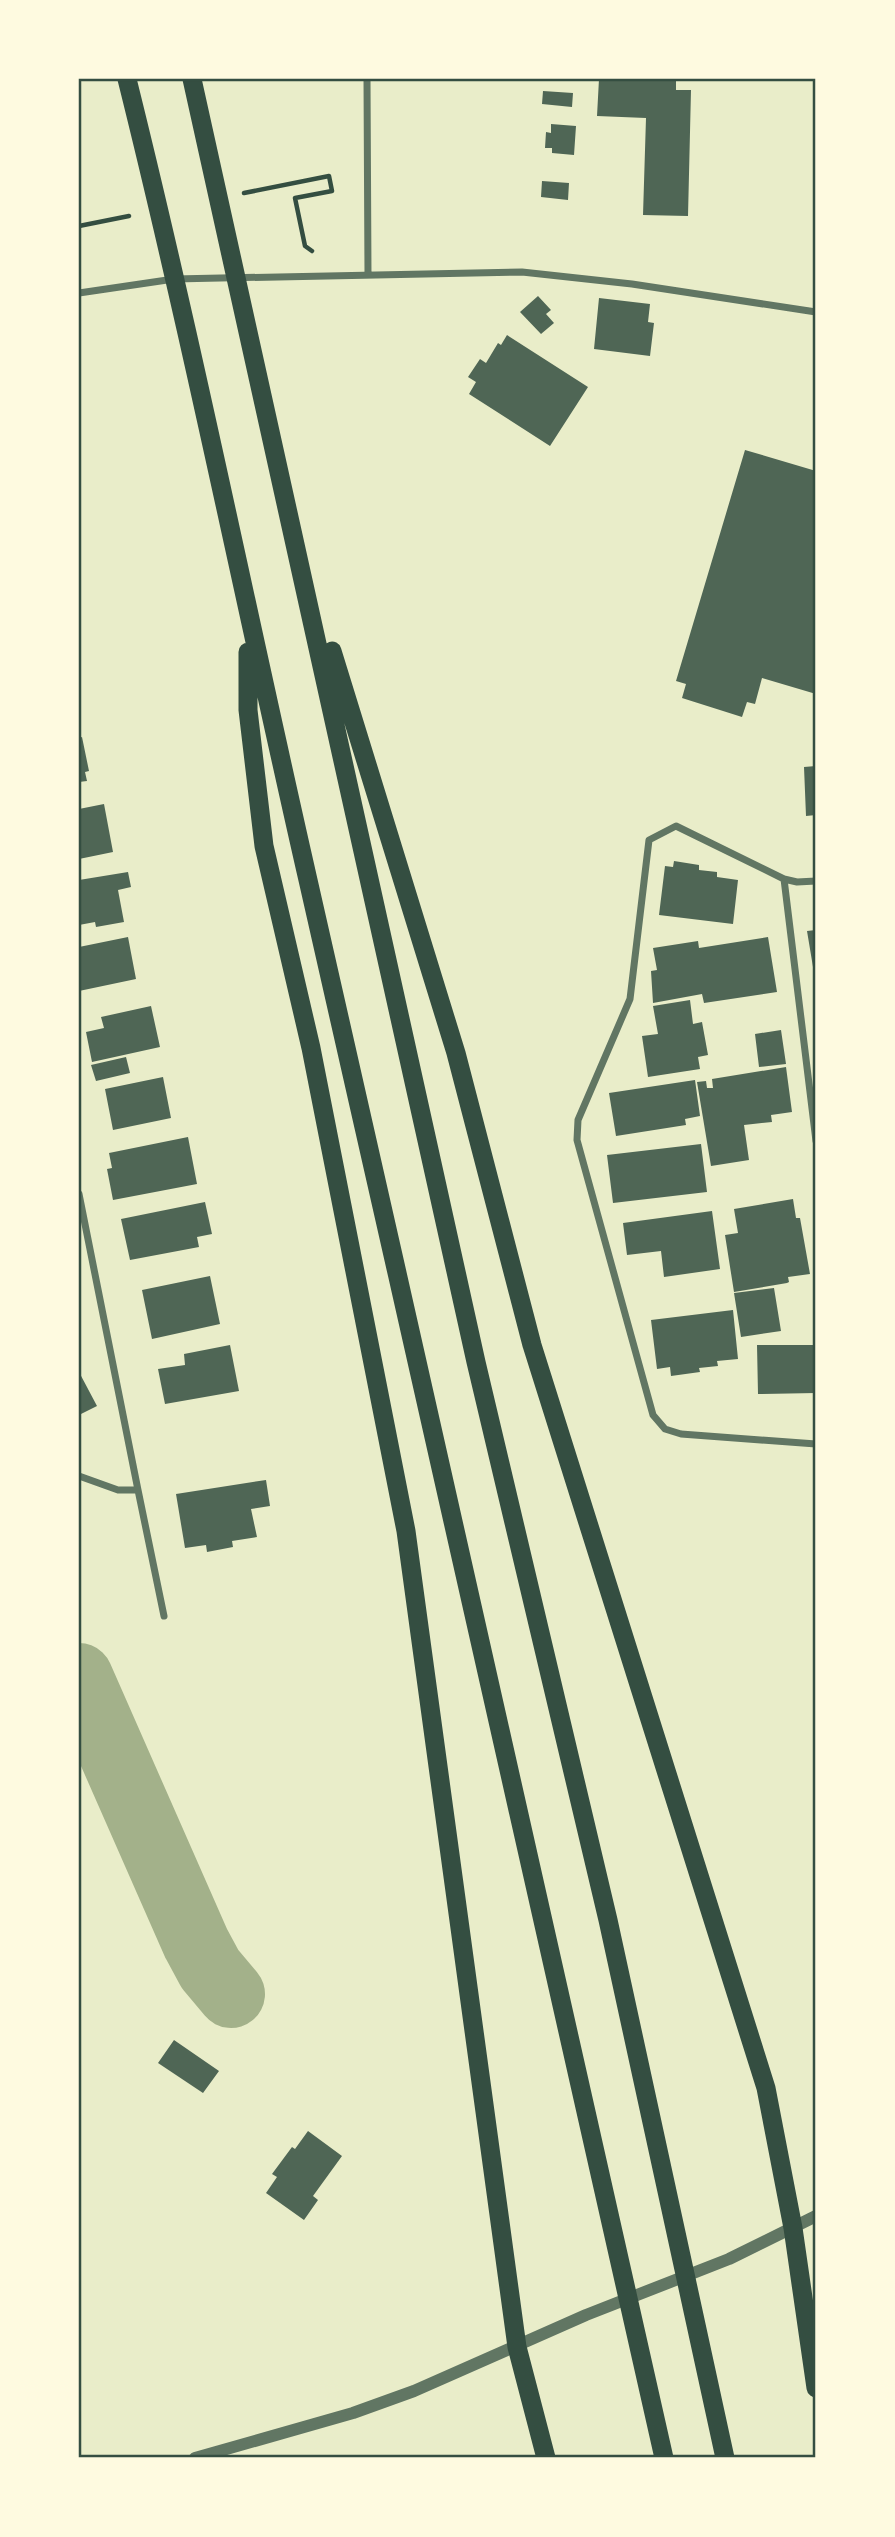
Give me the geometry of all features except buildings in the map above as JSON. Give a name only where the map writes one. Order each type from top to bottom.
[{"type":"highway","points":[[127,79],[664,2458]]},
{"type":"highway","points":[[192,79],[476,1362],[608,1920],[725,2458]]},
{"type":"highway","points":[[290,513],[456,1053],[532,1345],[766,2088],[793,2228],[816,2388]]},
{"type":"highway","points":[[248,619],[248,710],[264,846],[314,1062],[406,1531],[517,2347],[546,2458]]},
{"type":"street","points":[[367,79],[368,275]]},
{"type":"street","points":[[79,293],[174,279],[237,276],[522,272],[658,288],[816,312]]},
{"type":"street","points":[[816,881],[797,882],[784,878],[677,826],[649,840],[630,999],[578,1120],[578,1140],[653,1415],[665,1429],[681,1434],[816,1444]]},
{"type":"street","points":[[784,878],[816,1141]]},
{"type":"street","points":[[79,1194],[164,1616]]},
{"type":"street","points":[[79,1476],[118,1490],[138,1490]]},
{"type":"street","points":[[195,2458],[354,2413],[414,2391],[586,2315],[729,2259],[816,2216]]},
{"type":"path","points":[[280,186],[329,176],[332,191],[295,198],[306,249],[316,252]]},
{"type":"waterway","points":[[79,1677],[196,1943],[210,1969],[231,1994]]}]
